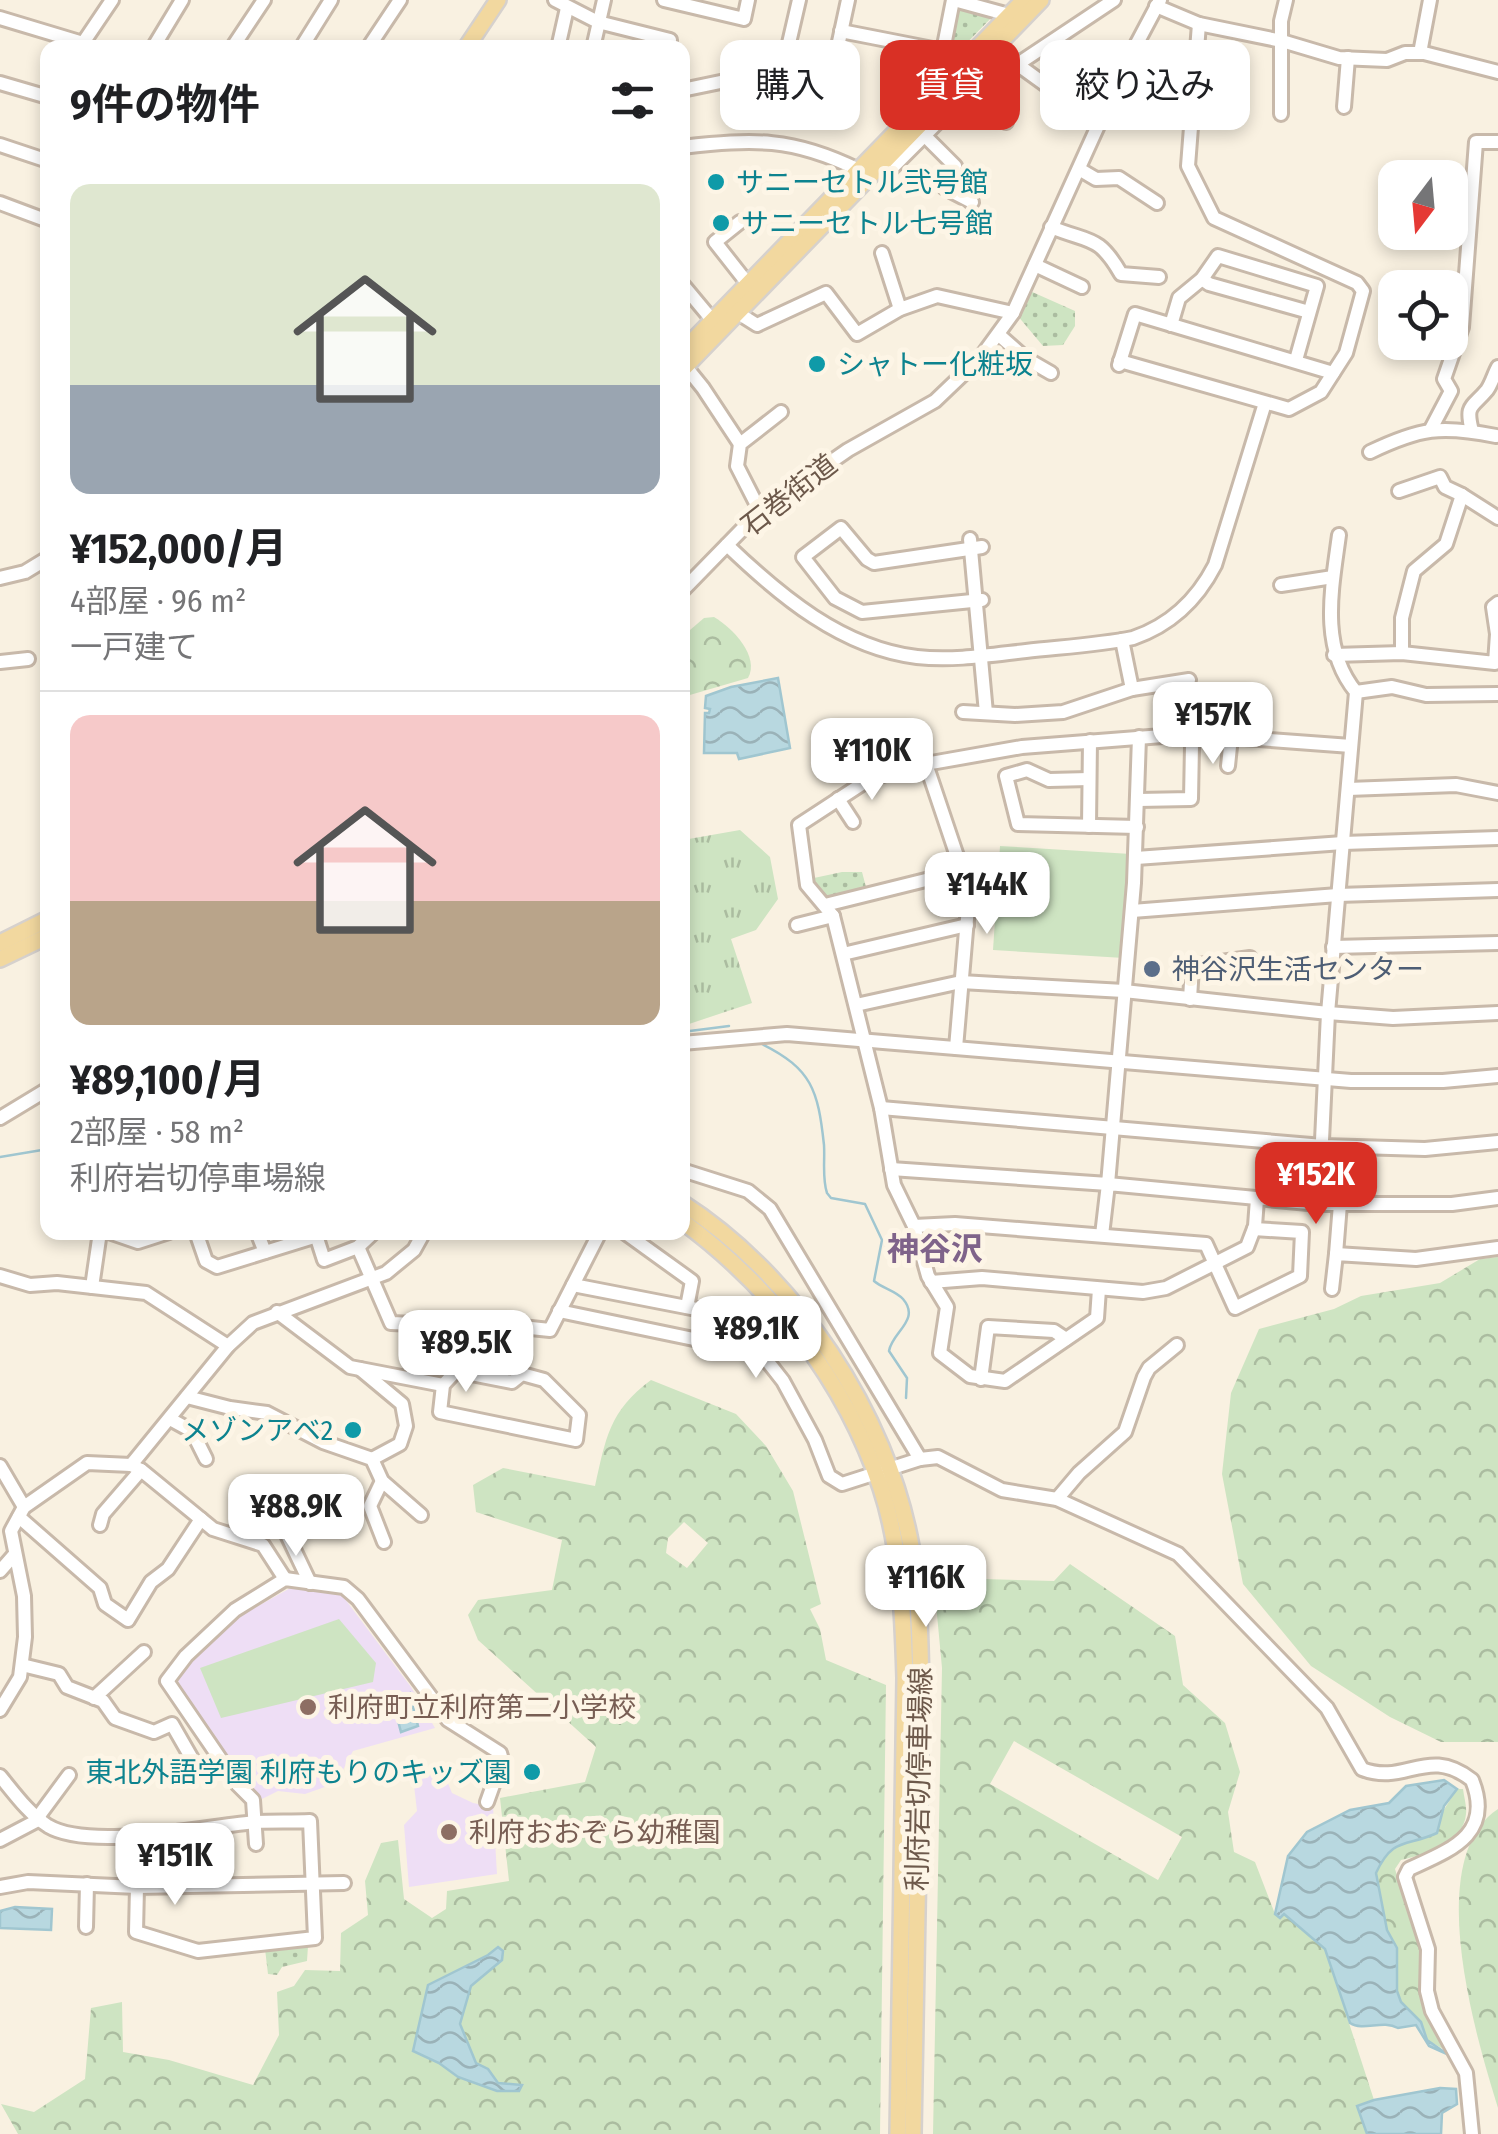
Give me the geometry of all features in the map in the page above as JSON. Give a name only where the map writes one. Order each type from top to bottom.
[{"type":"main road","points":[[471,40],[498,0]]},
{"type":"main road","points":[[991,40],[1024,0]]},
{"type":"main road","points":[[995,40],[1041,0]]},
{"type":"main road","points":[[690,354],[713,320],[904,130]]},
{"type":"main road","points":[[690,357],[738,312],[868,166]]},
{"type":"main road","points":[[0,943],[40,923]]},
{"type":"main road","points":[[0,959],[40,940]]},
{"type":"main road","name":"利府岩切停車場線","points":[[690,1209],[753,1259],[813,1328],[858,1400],[911,1542],[920,1626],[913,2134]]},
{"type":"main road","name":"利府岩切停車場線","points":[[690,1227],[718,1248],[778,1308],[824,1370],[882,1472],[904,1640],[898,2134]]},
{"type":"street","points":[[86,40],[112,0]]},
{"type":"street","points":[[158,40],[182,0]]},
{"type":"street","points":[[237,40],[264,0]]},
{"type":"street","points":[[306,40],[331,0]]},
{"type":"street","points":[[373,40],[400,0]]},
{"type":"street","points":[[595,40],[604,0]]},
{"type":"street","points":[[664,0],[744,19],[748,0]]},
{"type":"street","points":[[690,88],[783,69],[799,0]]},
{"type":"street","points":[[840,40],[848,0]]},
{"type":"street","points":[[842,31],[943,50],[954,0],[1009,16]]},
{"type":"street","points":[[1020,62],[1114,0]]},
{"type":"street","points":[[1281,114],[1281,20],[1286,0]]},
{"type":"street","points":[[1420,53],[1430,0]]},
{"type":"street","points":[[1158,3],[1199,24],[1348,58],[1388,60],[1405,53],[1420,53],[1498,72]]},
{"type":"street","name":"石巻街道","points":[[690,583],[760,511],[958,381],[999,335],[1158,3]]},
{"type":"street","points":[[559,40],[561,4],[598,22],[670,40]]},
{"type":"street","points":[[0,18],[70,40]]},
{"type":"street","points":[[1199,24],[1188,166],[1216,220],[1356,283],[1363,291],[1346,353],[1333,373],[1320,392],[1289,409],[1119,364],[1135,314],[1333,373]]},
{"type":"street","points":[[1344,107],[1348,58]]},
{"type":"street","points":[[0,83],[40,94]]},
{"type":"street","points":[[690,147],[778,141],[868,166],[885,175],[930,130]]},
{"type":"street","points":[[924,135],[955,166],[946,188],[972,202]]},
{"type":"street","points":[[1431,429],[1451,391],[1444,378],[1462,327],[1476,142],[1498,142]]},
{"type":"street","points":[[0,144],[40,159]]},
{"type":"street","points":[[1078,169],[1096,179],[1119,178],[1157,203]]},
{"type":"street","points":[[0,204],[40,215]]},
{"type":"street","points":[[740,222],[715,242],[748,284]]},
{"type":"street","points":[[1052,228],[1088,237],[1108,251],[1121,274],[1159,278]]},
{"type":"street","points":[[882,253],[900,309]]},
{"type":"street","points":[[1171,325],[1179,298],[1202,279],[1218,256],[1316,285],[1296,360]]},
{"type":"street","points":[[1034,265],[1082,287]]},
{"type":"street","points":[[1202,279],[1309,312]]},
{"type":"street","points":[[690,292],[713,320]]},
{"type":"street","points":[[738,312],[757,325],[826,293],[857,334],[900,309],[937,296],[1012,313]]},
{"type":"street","points":[[999,335],[1050,373]]},
{"type":"street","points":[[1472,432],[1468,414],[1471,406],[1486,391],[1498,367]]},
{"type":"street","points":[[690,371],[740,444],[737,466],[760,511]]},
{"type":"street","points":[[728,545],[784,596],[817,619],[896,654],[979,656],[1122,640],[1152,632],[1174,618],[1206,583],[1265,403]]},
{"type":"street","points":[[740,444],[780,412]]},
{"type":"street","points":[[1370,452],[1431,429],[1472,432],[1497,440]]},
{"type":"street","points":[[1399,490],[1440,477],[1445,487],[1498,518]]},
{"type":"street","points":[[1402,653],[1402,618],[1414,571],[1446,544],[1462,495]]},
{"type":"street","points":[[979,601],[862,612],[835,598],[803,557],[841,528],[874,562],[975,545],[979,601],[979,656],[986,714]]},
{"type":"street","points":[[1318,1204],[1323,1079],[1356,692],[1334,656],[1330,626],[1339,535]]},
{"type":"street","points":[[0,578],[25,572],[40,563]]},
{"type":"street","points":[[1281,585],[1333,577]]},
{"type":"street","points":[[1334,656],[1402,653],[1494,664],[1494,607],[1498,603]]},
{"type":"street","points":[[1122,640],[1132,689]]},
{"type":"street","points":[[0,662],[28,659]]},
{"type":"street","points":[[963,712],[1063,712],[1132,689],[1189,680]]},
{"type":"street","points":[[1356,692],[1392,687],[1426,695],[1498,694]]},
{"type":"street","points":[[1099,1290],[1097,1318],[1005,1381],[970,1376],[940,1352],[947,1308],[931,1282],[914,1226],[894,1185],[881,1108],[843,954],[829,911],[807,885],[799,825],[874,776],[1022,746],[1186,733],[1192,745],[1191,799],[1138,800]]},
{"type":"street","points":[[1102,1235],[1136,858],[1138,736]]},
{"type":"street","points":[[1228,766],[1232,737],[1352,746]]},
{"type":"street","points":[[1089,826],[1090,741]]},
{"type":"street","points":[[926,764],[962,871]]},
{"type":"street","points":[[1089,779],[1049,780],[1027,770],[1006,778],[1020,825],[1137,828]]},
{"type":"street","points":[[1348,788],[1456,785],[1498,793]]},
{"type":"street","points":[[838,800],[853,822]]},
{"type":"street","points":[[1136,858],[1343,843],[1498,838]]},
{"type":"street","points":[[797,925],[829,911],[962,871],[971,872],[956,1048]]},
{"type":"street","points":[[1132,910],[1338,895],[1498,890]]},
{"type":"street","points":[[843,954],[966,926]]},
{"type":"street","points":[[1334,947],[1498,942]]},
{"type":"street","points":[[1190,998],[1192,966],[1250,958]]},
{"type":"street","points":[[856,1004],[962,982],[1124,991],[1407,1018],[1498,1012]]},
{"type":"street","points":[[690,1045],[765,1034],[1323,1079],[1407,1082],[1498,1076]]},
{"type":"street","points":[[0,1118],[40,1094]]},
{"type":"street","points":[[881,1108],[1323,1146],[1425,1150],[1498,1142]]},
{"type":"street","points":[[891,1169],[1318,1204],[1452,1204],[1498,1198]]},
{"type":"street","points":[[690,1173],[748,1192],[770,1209],[920,1459]]},
{"type":"street","points":[[931,1282],[982,1278],[1099,1290],[1143,1292],[1166,1288],[1247,1247],[1258,1199]]},
{"type":"street","points":[[1332,1289],[1340,1204]]},
{"type":"street","points":[[914,1226],[955,1224],[1206,1244],[1234,1308],[1300,1276],[1302,1232],[1254,1229]]},
{"type":"street","points":[[92,1287],[99,1240]]},
{"type":"street","points":[[199,1240],[206,1262],[217,1267],[299,1240]]},
{"type":"street","points":[[260,1240],[264,1252]]},
{"type":"street","points":[[318,1240],[324,1260],[358,1247],[365,1240]]},
{"type":"street","points":[[100,1525],[103,1514],[170,1419],[228,1346],[253,1323],[372,1279],[406,1260],[419,1240]]},
{"type":"street","points":[[358,1247],[391,1323],[438,1325],[464,1321],[550,1330],[596,1240]]},
{"type":"street","points":[[635,1240],[692,1281],[688,1308]]},
{"type":"street","points":[[1336,1254],[1416,1259],[1498,1248]]},
{"type":"street","points":[[0,1276],[30,1286],[56,1283],[146,1293],[228,1346]]},
{"type":"street","points":[[573,1285],[688,1308],[739,1324],[784,1381],[816,1440],[828,1476],[842,1484],[938,1457],[1002,1490],[1057,1499],[1178,1554],[1326,1708],[1362,1770],[1387,1774],[1445,1764],[1472,1780],[1479,1803],[1471,1830],[1443,1854],[1409,1868],[1405,1877],[1428,1949],[1427,1991],[1432,2011],[1466,2074],[1472,2134]]},
{"type":"street","points":[[559,1311],[708,1342],[737,1352],[750,1340]]},
{"type":"street","points":[[277,1312],[320,1342],[335,1359],[360,1369],[443,1384]]},
{"type":"street","points":[[981,1379],[988,1327],[1054,1331],[1066,1339]]},
{"type":"street","points":[[1057,1499],[1079,1473],[1126,1432],[1149,1368],[1177,1345]]},
{"type":"street","points":[[360,1369],[402,1404],[406,1426],[400,1444],[372,1459]]},
{"type":"street","points":[[456,1371],[512,1382],[522,1374],[544,1380],[579,1415],[576,1440],[440,1412],[443,1384],[456,1371]]},
{"type":"street","points":[[187,1397],[268,1413],[323,1442],[372,1459],[382,1481],[421,1515]]},
{"type":"street","points":[[170,1419],[192,1431],[206,1459]]},
{"type":"street","points":[[0,1710],[20,1677],[25,1637],[24,1596],[6,1532],[21,1512],[87,1463],[136,1468],[213,1529],[263,1545],[285,1580]]},
{"type":"street","points":[[0,1466],[21,1512],[100,1588],[104,1604],[128,1620],[151,1582],[168,1570],[201,1519]]},
{"type":"street","points":[[382,1481],[370,1506],[384,1542]]},
{"type":"street","points":[[260,1502],[280,1520],[310,1583]]},
{"type":"street","points":[[0,1571],[15,1554]]},
{"type":"street","points":[[256,1844],[253,1800],[238,1785],[167,1682],[186,1656],[235,1610],[285,1580],[344,1588],[358,1599],[448,1720],[500,1752],[502,1760],[487,1802]]},
{"type":"street","points":[[94,1698],[144,1652]]},
{"type":"street","points":[[22,1665],[59,1674],[67,1687],[103,1701],[116,1718],[154,1732],[172,1724],[195,1764]]},
{"type":"street","points":[[0,1840],[39,1818],[69,1775]]},
{"type":"street","points":[[0,1776],[48,1826],[73,1836],[182,1833],[254,1822],[310,1822],[315,1938],[198,1951],[136,1932],[137,1887]]},
{"type":"street","points":[[0,1887],[28,1882],[137,1887],[344,1884]]},
{"type":"street","points":[[86,1926],[87,1884]]},
{"type":"shaded area","name":"利府町立利府第二小学校","points":[[294,1586],[342,1595],[411,1687],[435,1728],[353,1751],[336,1783],[305,1794],[278,1791],[262,1799],[242,1783],[178,1686],[179,1675],[192,1656],[238,1617]]},
{"type":"shaded area","name":"利府おおぞら幼稚園","points":[[431,1774],[447,1781],[452,1793],[493,1807],[497,1874],[409,1887],[404,1825],[417,1811],[414,1785],[419,1776]]},
{"type":"green space","points":[[955,3],[995,14],[970,40],[947,40]]},
{"type":"green space","points":[[1030,291],[1075,311],[1075,326],[1063,345],[1043,346],[1017,315]]},
{"type":"green space","points":[[714,617],[729,628],[748,652],[751,670],[748,678],[690,695],[690,630],[704,618]]},
{"type":"green space","points":[[740,830],[770,857],[778,899],[756,930],[731,939],[752,1003],[690,1024],[690,839]]},
{"type":"green space","points":[[1000,846],[1131,854],[1124,958],[993,950]]},
{"type":"green space","points":[[862,872],[866,887],[825,898],[816,888],[814,878]]},
{"type":"green space","points":[[1498,1257],[1498,1742],[1441,1742],[1390,1717],[1311,1666],[1243,1584],[1222,1474],[1231,1393],[1259,1329],[1334,1309],[1361,1296],[1440,1283],[1480,1259]]},
{"type":"green space","points":[[505,1332],[524,1335],[517,1367],[505,1374],[508,1353],[486,1346],[482,1336]]},
{"type":"green space","points":[[651,1380],[736,1414],[766,1446],[793,1491],[821,1604],[810,1609],[820,1629],[826,1660],[886,1685],[880,2134],[18,2134],[1,2104],[34,2112],[85,2079],[91,2008],[122,2002],[123,2052],[169,2060],[253,2085],[279,2035],[277,1992],[294,1986],[305,1970],[340,1971],[341,1933],[368,1915],[365,1881],[381,1843],[398,1840],[404,1899],[432,1918],[446,1909],[447,1891],[509,1881],[500,1798],[585,1782],[596,1747],[478,1640],[468,1615],[478,1600],[552,1590],[562,1540],[476,1512],[473,1485],[503,1468],[595,1486],[611,1427],[637,1391]],"holes":[[[684,1522],[708,1543],[687,1568],[666,1553],[668,1538]],[[498,1947],[502,1960],[471,1986],[460,2024],[476,2063],[488,2069],[498,2083],[514,2084],[519,2091],[497,2091],[458,2077],[413,2051],[428,1985]]]},
{"type":"green space","points":[[1070,1564],[1175,1636],[1183,1685],[1225,1723],[1240,1772],[1228,1812],[1234,1852],[1255,1862],[1275,1914],[1284,1914],[1325,1949],[1374,2100],[1357,2107],[1367,2134],[933,2134],[942,1668],[933,1572],[983,1579],[1054,1581]],"holes":[[[1014,1741],[1182,1837],[1158,1880],[990,1784]]]},
{"type":"green space","points":[[339,1619],[376,1663],[373,1682],[221,1718],[200,1668]]},
{"type":"green space","points":[[1457,1789],[1463,1789],[1466,1811],[1458,1833],[1441,1846],[1401,1860],[1395,1869],[1422,1957],[1421,1992],[1428,2018],[1447,2051],[1427,2040],[1421,2022],[1401,2002],[1397,1990],[1397,1949],[1387,1930],[1376,1873],[1395,1847],[1426,1838]]},
{"type":"green space","points":[[1498,1809],[1498,2108],[1468,1995],[1459,1907],[1463,1867],[1475,1833]]},
{"type":"green space","points":[[308,1946],[307,1961],[282,1967],[277,1975],[268,1974],[265,1949]]},
{"type":"water","points":[[778,678],[790,748],[739,759],[737,753],[704,753],[705,713],[710,709],[705,708],[706,696]]},
{"type":"water","points":[[410,1693],[418,1726],[401,1732],[392,1698]]},
{"type":"water","points":[[1444,1780],[1457,1789],[1444,1806],[1437,1833],[1395,1848],[1376,1873],[1387,1930],[1397,1948],[1397,1991],[1401,2002],[1421,2022],[1427,2040],[1447,2054],[1429,2046],[1416,2025],[1398,2028],[1350,2023],[1325,1949],[1284,1914],[1280,1918],[1275,1914],[1288,1856],[1307,1832],[1350,1810],[1389,1803],[1406,1786]]},
{"type":"water","points":[[15,1907],[52,1909],[51,1930],[0,1928],[0,1911]]},
{"type":"water","points":[[498,1947],[503,1951],[502,1960],[471,1986],[460,2024],[476,2063],[488,2069],[498,2083],[522,2085],[519,2091],[497,2091],[458,2077],[413,2051],[428,1985]]},
{"type":"water","points":[[1440,2088],[1456,2089],[1457,2104],[1442,2113],[1441,2134],[1367,2134],[1357,2106]]},
{"type":"waterway","points":[[690,1031],[729,1026]]},
{"type":"waterway","points":[[762,1044],[792,1063],[810,1083],[822,1126],[827,1193],[831,1198],[865,1204],[882,1240],[874,1281],[900,1296],[908,1306],[907,1320],[889,1351],[907,1378],[906,1398]]},
{"type":"waterway","points":[[0,1157],[40,1150]]},
{"type":"place","name":"サニーセトル弐号館","points":[[716,182]]},
{"type":"place","name":"サニーセトル七号館","points":[[721,223]]},
{"type":"place","name":"シャトー化粧坂","points":[[817,364]]},
{"type":"place","name":"神谷沢生活センター","points":[[1152,969]]},
{"type":"place","name":"メゾンアベ2","points":[[353,1430]]},
{"type":"place","name":"利府町立利府第二小学校","points":[[308,1707]]},
{"type":"place","name":"東北外語学園 利府もりのキッズ園","points":[[532,1772]]},
{"type":"place","name":"利府おおぞら幼稚園","points":[[449,1832]]},
{"type":"district","name":"神谷沢","points":[[935,1249]]}]
